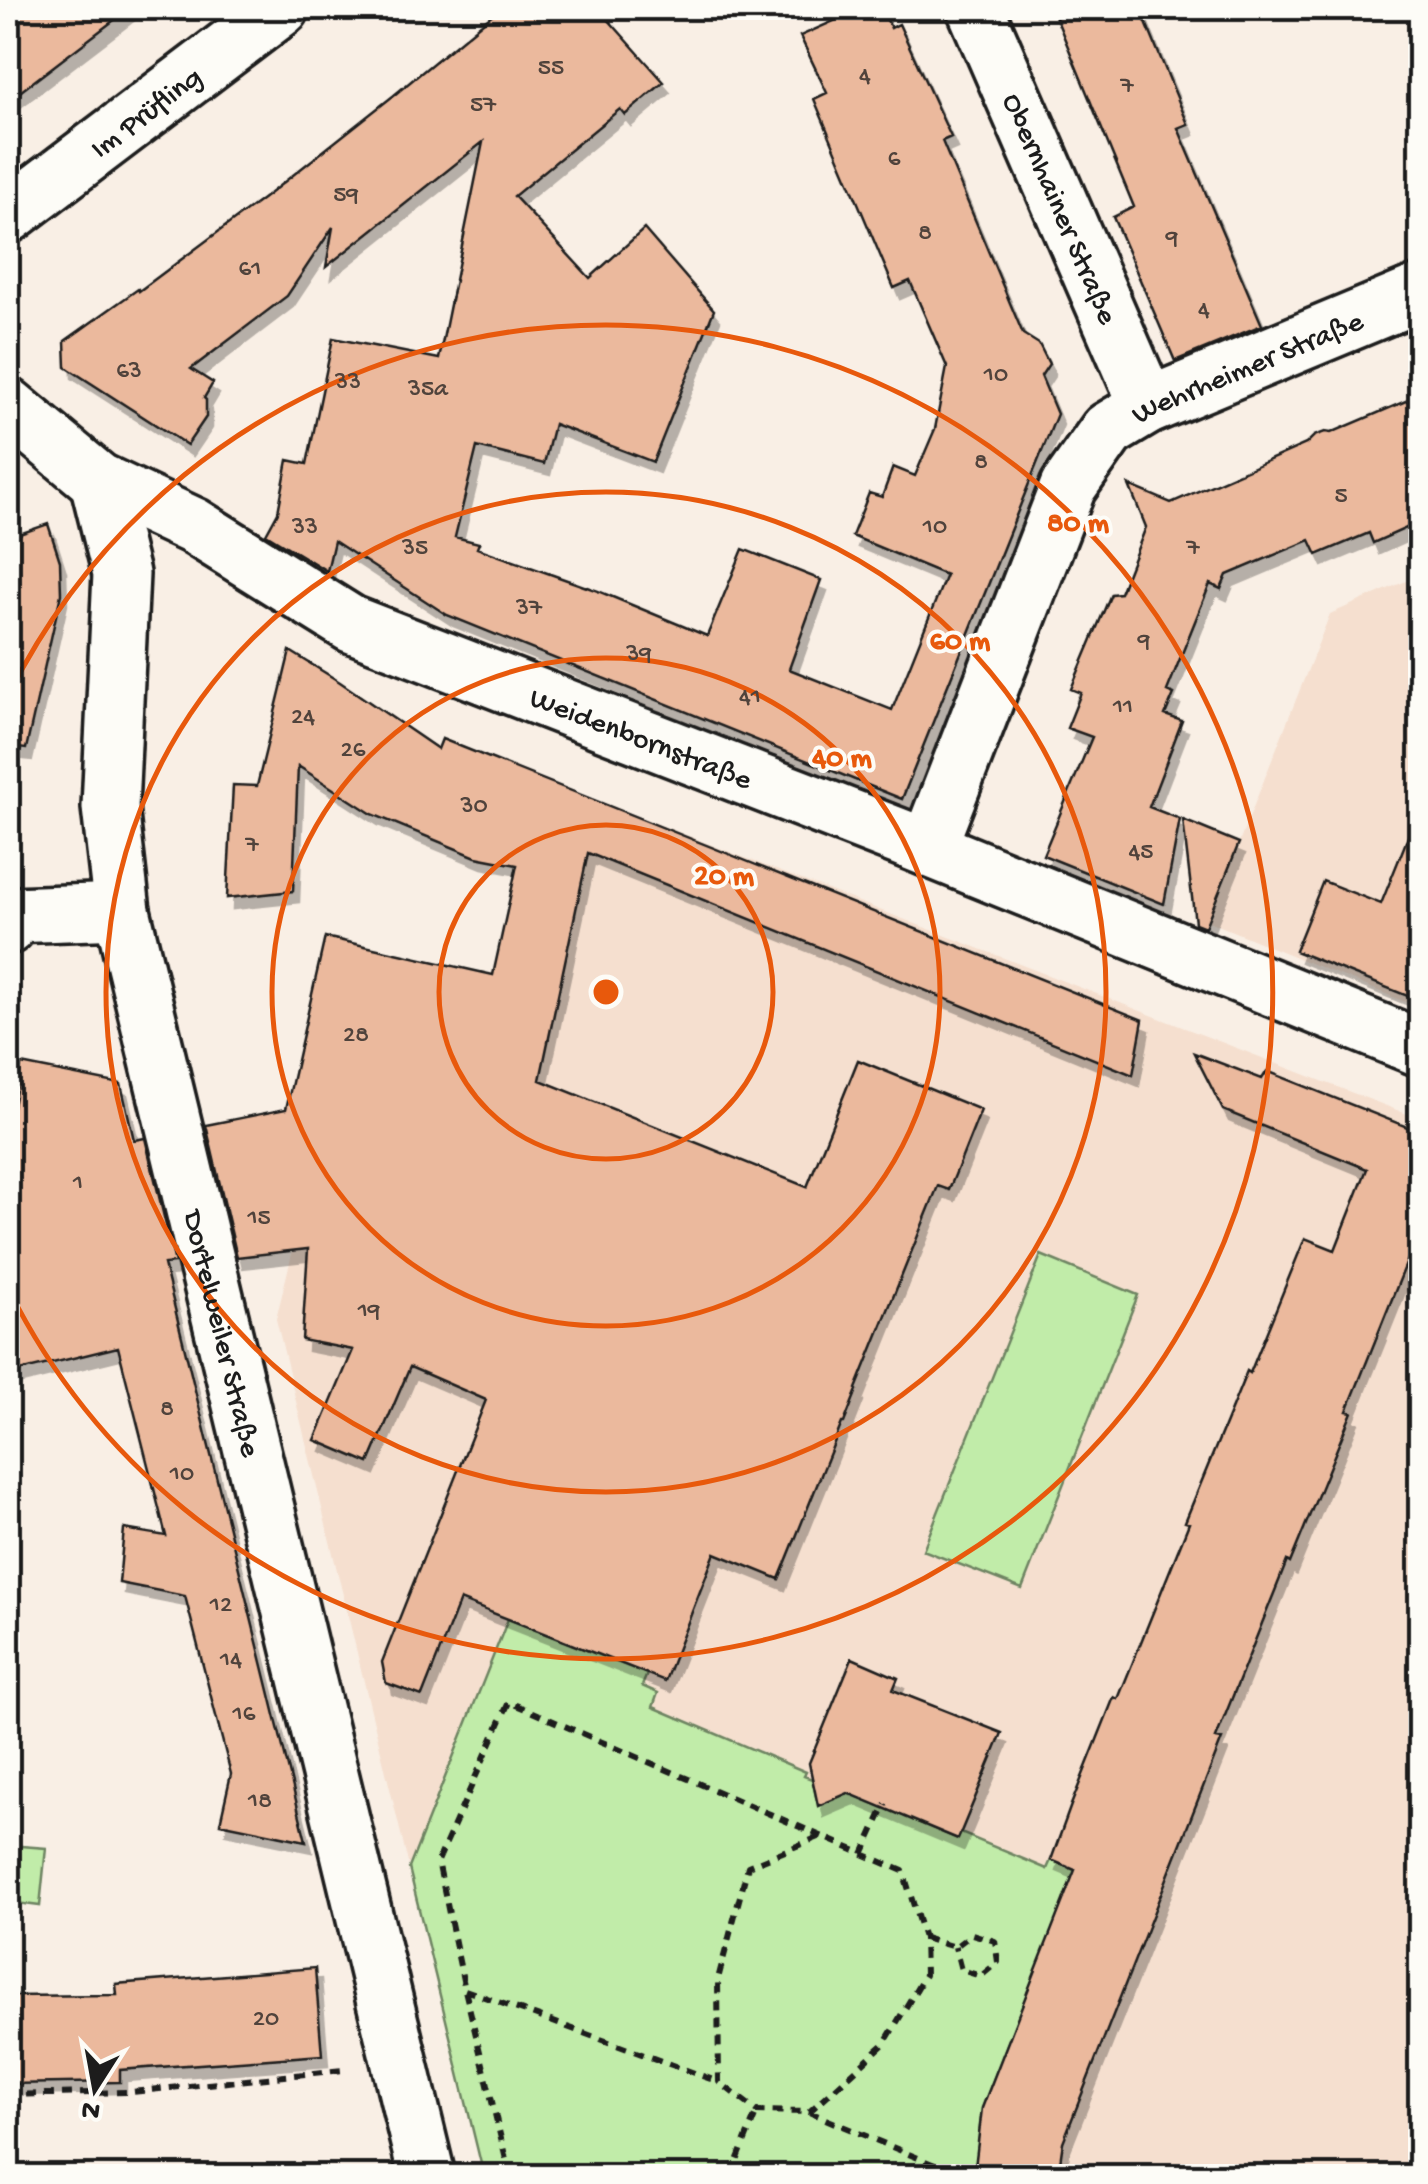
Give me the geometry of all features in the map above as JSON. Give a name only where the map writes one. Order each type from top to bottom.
[{"type":"street","name":"Im Prüfling","points":[[8,215],[281,8]]},
{"type":"street","name":"Obernhainer Straße","points":[[976,8],[1148,406]]},
{"type":"street","name":"Wehrheimer Straße","points":[[928,848],[1068,487],[1108,430],[1148,406],[1420,294]]},
{"type":"street","name":"Weidenbornstraße","points":[[8,406],[98,481],[194,526],[351,624],[928,848],[1420,1048]]},
{"type":"street","name":"Dortelweiler Straße","points":[[98,481],[121,574],[110,807],[122,910],[427,2176]]},
{"type":"street","points":[[9,918],[122,910]]},
{"type":"path","points":[[510,2176],[438,1861],[509,1702],[904,1871],[924,1938],[925,1974],[884,2044],[809,2112]]},
{"type":"path","points":[[863,1854],[886,1804]]},
{"type":"path","points":[[719,2082],[718,1979],[748,1866],[822,1836]]},
{"type":"path","points":[[972,1934],[995,1941],[998,1962],[982,1976],[961,1970],[955,1948],[972,1934]]},
{"type":"path","points":[[924,1938],[955,1948]]},
{"type":"path","points":[[465,1990],[719,2082],[757,2111],[809,2112],[962,2176]]},
{"type":"path","points":[[8,2095],[131,2092],[357,2068],[398,2059]]},
{"type":"path","points":[[731,2176],[757,2111]]},
{"type":"shaded area","points":[[1420,575],[1420,1008],[1208,921],[1330,614]]},
{"type":"shaded area","points":[[536,777],[1420,1119],[1420,2176],[484,2176],[276,1319],[331,1095],[466,1124]]},
{"type":"green space","points":[[1041,1255],[1138,1295],[1022,1589],[923,1550]]},
{"type":"green space","points":[[508,1619],[647,1674],[642,1686],[658,1693],[653,1707],[806,1772],[804,1776],[812,1779],[816,1796],[829,1801],[843,1792],[851,1795],[854,1788],[958,1839],[961,1833],[1047,1869],[1051,1860],[1076,1870],[982,2108],[975,2176],[484,2176],[409,1868]]},
{"type":"green space","points":[[8,1845],[46,1848],[40,1906],[8,1902]]},
{"type":"building","points":[[8,8],[130,8],[8,101]]},
{"type":"building","points":[[500,8],[598,8],[664,82],[625,115],[620,109],[514,196],[590,278],[644,229],[714,310],[653,462],[554,424],[544,464],[477,447],[455,537],[479,543],[477,548],[598,591],[707,636],[743,549],[821,580],[789,669],[892,710],[946,575],[852,536],[869,493],[882,497],[893,467],[915,476],[935,429],[947,367],[910,281],[894,288],[814,99],[827,93],[800,36],[863,8],[881,8],[891,28],[899,24],[951,137],[942,141],[1023,334],[1039,344],[1049,364],[1041,376],[1057,414],[902,799],[447,615],[334,541],[327,571],[266,534],[278,512],[288,460],[307,464],[333,338],[439,359],[483,142],[326,267],[333,227],[287,296],[191,369],[213,383],[204,398],[206,417],[187,445],[66,367],[65,341],[269,194]]},
{"type":"building","points":[[1052,8],[1140,8],[1188,124],[1178,128],[1262,325],[1175,361],[1113,217],[1134,207]]},
{"type":"building","points":[[1420,395],[1420,522],[1373,543],[1369,533],[1317,555],[1310,540],[1227,575],[1221,589],[1210,584],[1167,691],[1174,694],[1165,715],[1182,721],[1149,807],[1180,819],[1164,904],[1043,855],[1092,737],[1067,728],[1081,693],[1071,689],[1111,594],[1120,593],[1146,527],[1129,485],[1171,503],[1306,444],[1314,436],[1331,433]]},
{"type":"building","points":[[48,524],[60,561],[61,594],[26,749],[8,747],[8,538]]},
{"type":"building","points":[[290,651],[438,749],[442,739],[1143,1020],[1133,1075],[588,853],[540,1080],[807,1187],[858,1060],[981,1110],[949,1190],[938,1186],[779,1579],[715,1553],[665,1681],[460,1600],[422,1696],[386,1683],[382,1662],[486,1400],[410,1367],[369,1463],[315,1440],[353,1350],[302,1340],[308,1249],[237,1257],[206,1125],[286,1109],[325,937],[493,975],[517,865],[476,857],[372,814],[298,766],[293,891],[227,898],[233,785],[257,786]]},
{"type":"building","points":[[1418,812],[1420,1001],[1295,951],[1323,881],[1381,904]]},
{"type":"building","points":[[1183,820],[1239,843],[1205,927],[1195,923]]},
{"type":"building","points":[[1194,1053],[1262,1079],[1267,1071],[1420,1132],[1420,1229],[1347,1411],[1352,1412],[1216,1738],[1222,1739],[1063,2142],[1058,2176],[974,2176],[982,2108],[1075,1870],[1051,1860],[1071,1805],[1114,1697],[1118,1699],[1189,1523],[1185,1522],[1305,1238],[1335,1250],[1367,1169],[1223,1110]]},
{"type":"building","points":[[21,1064],[121,1084],[134,1140],[145,1138],[175,1263],[164,1264],[306,1841],[220,1823],[231,1774],[185,1596],[119,1583],[124,1529],[166,1536],[118,1347],[8,1374],[8,1133]]},
{"type":"building","points":[[852,1658],[898,1678],[893,1690],[1002,1733],[958,1839],[848,1793],[818,1806],[809,1763]]},
{"type":"building","points":[[315,1968],[322,2055],[120,2070],[120,2082],[8,2084],[8,1996],[117,1995],[116,1984]]}]
